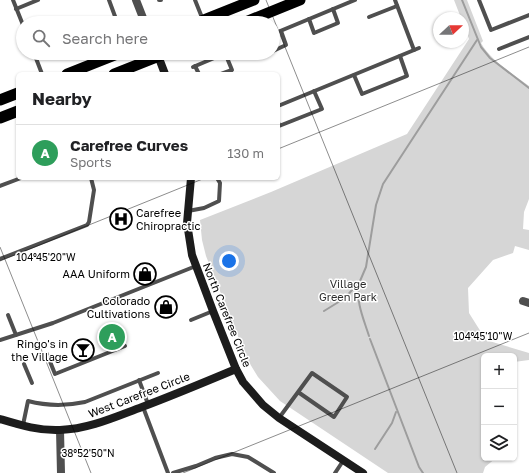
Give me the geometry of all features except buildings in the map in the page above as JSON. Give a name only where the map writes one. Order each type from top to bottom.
[{"type":"highway","points":[[214,16],[254,0]]},
{"type":"highway","points":[[260,16],[300,0]]},
{"type":"highway","points":[[72,72],[102,60]]},
{"type":"highway","points":[[119,72],[147,60]]},
{"type":"highway","points":[[0,100],[16,94]]},
{"type":"highway","points":[[0,118],[16,112]]},
{"type":"main road","points":[[162,60],[165,72]]},
{"type":"main road","name":"North Carefree Circle","points":[[191,180],[187,211],[187,232],[192,255],[236,369],[256,397],[279,418],[363,473]]},
{"type":"main road","name":"West Carefree Circle","points":[[0,419],[35,429],[60,430],[92,425],[108,421],[236,369]]},
{"type":"street","points":[[136,0],[142,16]]},
{"type":"street","points":[[60,430],[61,473]]},
{"type":"lane","points":[[13,0],[19,16]]},
{"type":"lane","points":[[16,9],[38,0]]},
{"type":"lane","points":[[109,0],[115,16]]},
{"type":"lane","points":[[195,0],[198,16]]},
{"type":"lane","points":[[280,48],[286,46],[281,31],[355,0]]},
{"type":"lane","points":[[280,105],[416,49],[395,0]]},
{"type":"lane","points":[[479,0],[491,30],[529,15]]},
{"type":"lane","points":[[370,17],[397,6]]},
{"type":"lane","points":[[309,19],[314,33],[338,23],[333,9]]},
{"type":"lane","points":[[499,49],[529,37]]},
{"type":"lane","points":[[354,75],[362,94],[407,76],[400,56]]},
{"type":"lane","points":[[37,60],[41,72]]},
{"type":"lane","points":[[198,72],[194,66],[209,60]]},
{"type":"lane","points":[[226,72],[232,70],[228,60]]},
{"type":"lane","points":[[280,126],[322,109],[314,91]]},
{"type":"lane","points":[[0,186],[16,180]]},
{"type":"lane","points":[[0,259],[87,225],[89,222],[94,190],[92,180]]},
{"type":"lane","points":[[187,211],[204,208],[219,202],[220,183],[218,180]]},
{"type":"lane","points":[[0,340],[61,320],[196,266]]},
{"type":"lane","points":[[191,320],[213,311]]},
{"type":"lane","points":[[8,315],[16,335]]},
{"type":"lane","points":[[47,354],[55,374],[125,346]]},
{"type":"lane","points":[[24,364],[32,383]]},
{"type":"lane","points":[[23,426],[28,401],[42,404],[74,404],[158,373]]},
{"type":"lane","points":[[279,418],[298,392],[312,373],[347,397],[334,417],[298,392]]},
{"type":"lane","points":[[139,380],[168,473]]},
{"type":"lane","points":[[173,473],[215,458],[232,454],[248,457],[274,473]]},
{"type":"lane","points":[[335,473],[343,461]]},
{"type":"green space","name":"Village Green Park","points":[[454,0],[467,0],[483,41],[481,43],[485,49],[502,66],[529,86],[529,199],[524,212],[523,229],[529,230],[529,250],[515,246],[513,253],[493,260],[468,288],[469,313],[486,340],[529,353],[529,360],[517,362],[517,353],[481,353],[481,461],[492,461],[485,467],[483,473],[388,473],[280,401],[258,377],[247,359],[206,256],[202,240],[200,220],[271,192],[407,134],[463,48],[469,48],[469,12],[459,12]]},
{"type":"waterway","points":[[462,0],[481,47],[490,58],[529,88]]},
{"type":"waterway","points":[[324,311],[345,298],[360,281],[366,267],[376,205],[383,184],[477,40]]},
{"type":"waterway","points":[[359,283],[359,304],[369,336]]},
{"type":"waterway","points":[[370,339],[419,467],[423,473]]},
{"type":"waterway","points":[[375,449],[392,423],[396,412]]},
{"type":"place","name":"Carefree Chiropractic","points":[[121,219]]},
{"type":"place","name":"AAA Uniform","points":[[145,274]]},
{"type":"place","name":"Colorado Cultivations","points":[[166,307]]},
{"type":"place","name":"Carefree Curves","points":[[112,337]]},
{"type":"place","name":"Ringo's in the Village","points":[[83,350]]}]
